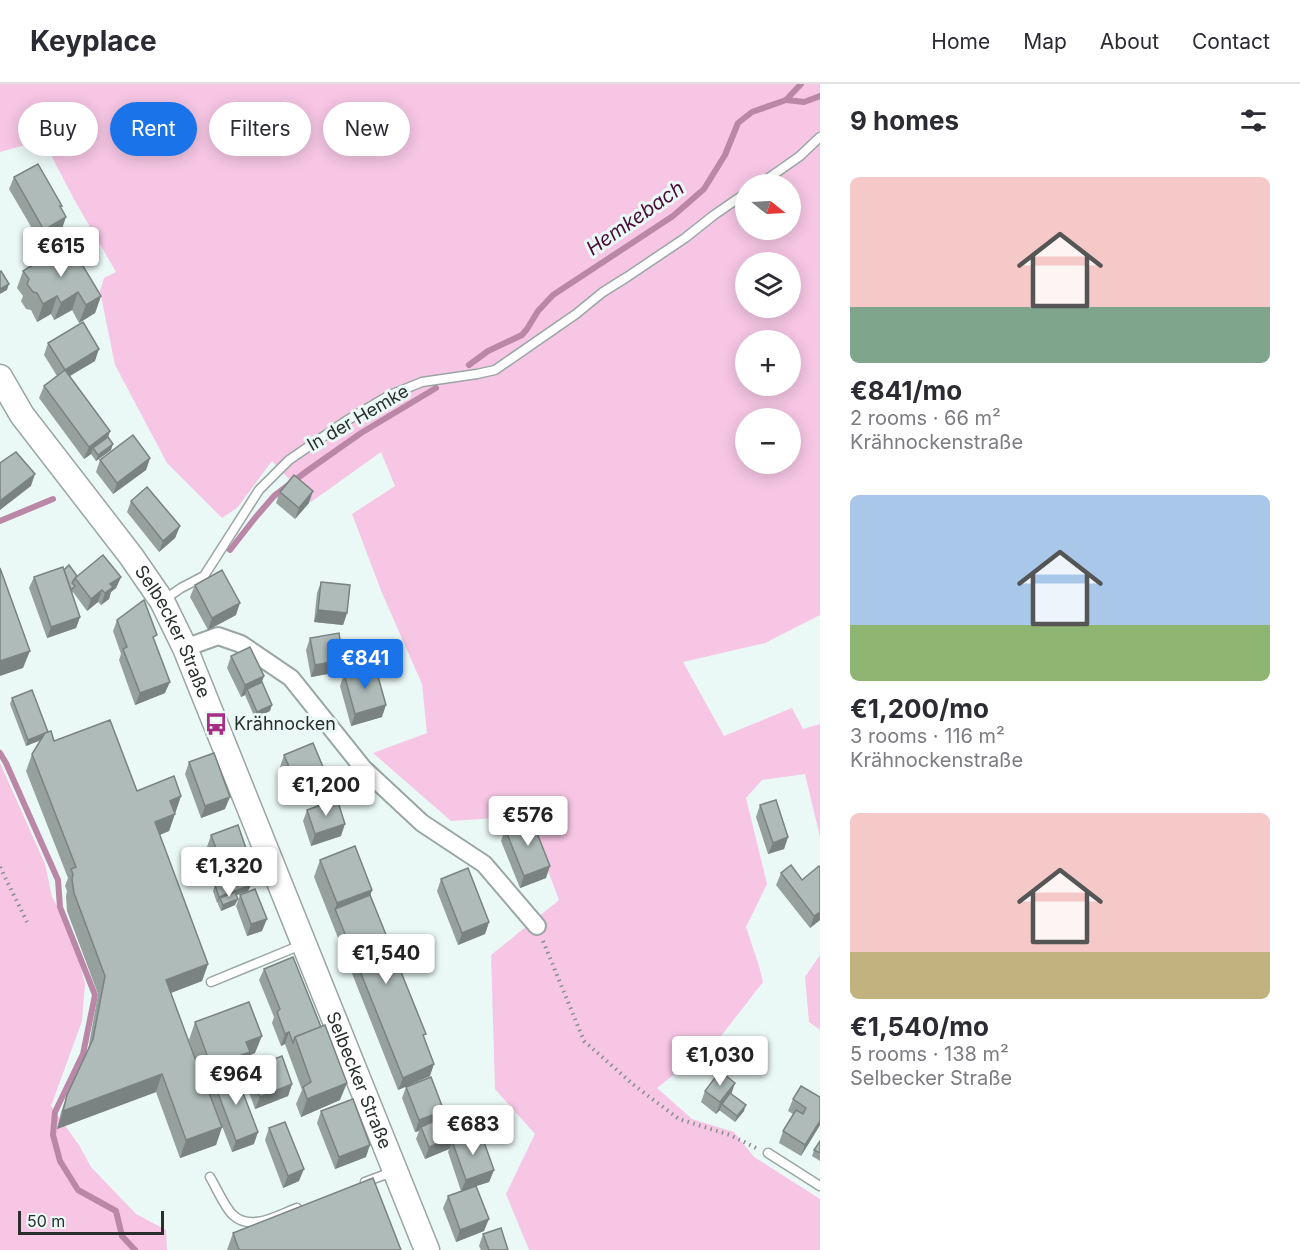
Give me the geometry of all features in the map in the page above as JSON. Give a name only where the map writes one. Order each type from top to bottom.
[{"type":"main road","name":"Selbecker Straße","points":[[0,376],[22,415],[131,555],[162,601],[185,648],[427,1250]]},
{"type":"street","points":[[185,648],[218,636],[241,644],[291,678],[363,768],[422,823],[484,864],[537,926]]},
{"type":"lane","points":[[774,174],[800,156],[820,137]]},
{"type":"lane","name":"In der Hemke","points":[[162,601],[204,576],[259,490],[289,460],[346,421],[390,395],[423,382],[495,370],[735,201]]},
{"type":"lane","points":[[211,982],[305,944]]},
{"type":"lane","points":[[768,1153],[820,1186]]},
{"type":"lane","points":[[354,1186],[395,1171]]},
{"type":"lane","points":[[210,1177],[232,1214],[250,1223],[265,1220],[309,1203]]},
{"type":"path","points":[[0,867],[27,922]]},
{"type":"path","points":[[537,926],[584,1041],[635,1086],[679,1119],[730,1135],[768,1153]]},
{"type":"shaded area","points":[[0,84],[820,84],[820,615],[765,643],[683,662],[724,736],[792,708],[803,729],[820,724],[820,837],[805,774],[762,780],[746,798],[767,884],[746,927],[763,982],[718,1040],[657,1088],[692,1119],[734,1132],[754,1157],[820,1199],[820,1250],[529,1250],[506,1194],[535,1134],[495,1089],[491,955],[559,900],[533,831],[510,817],[451,821],[373,753],[427,733],[422,684],[382,593],[352,514],[395,486],[381,452],[311,502],[272,461],[237,508],[222,518],[167,463],[115,365],[100,291],[104,278],[116,272],[51,156],[98,156],[98,102],[18,102],[18,147],[0,152]]},
{"type":"shaded area","points":[[0,763],[45,864],[52,897],[65,920],[85,984],[82,1021],[51,1106],[79,1145],[91,1167],[136,1214],[166,1230],[167,1250],[0,1250]]},
{"type":"shaded area","points":[[820,955],[820,1030],[809,1022],[805,977]]},
{"type":"building","points":[[38,164],[66,217],[44,230],[14,177]]},
{"type":"building","points":[[67,245],[78,263],[80,261],[101,296],[86,305],[78,292],[61,303],[57,296],[43,304],[37,293],[33,292],[27,284],[29,279],[23,271],[39,261],[37,258],[46,253],[48,256]]},
{"type":"building","points":[[0,272],[9,284],[0,289]]},
{"type":"building","points":[[83,322],[99,349],[65,370],[48,343]]},
{"type":"building","points":[[65,370],[110,431],[89,447],[44,386]]},
{"type":"building","points":[[133,435],[150,458],[117,483],[100,460]]},
{"type":"building","points":[[108,437],[113,444],[98,455],[93,448]]},
{"type":"building","points":[[16,452],[35,474],[0,501],[0,463]]},
{"type":"building","points":[[294,475],[313,491],[299,508],[280,492]]},
{"type":"building","points":[[147,487],[180,526],[163,541],[131,501]]},
{"type":"building","points":[[103,555],[121,577],[110,584],[113,587],[105,593],[102,590],[91,599],[75,578]]},
{"type":"building","points":[[69,565],[77,576],[72,583],[75,586],[71,590],[64,570]]},
{"type":"building","points":[[63,567],[80,617],[51,627],[34,577]]},
{"type":"building","points":[[0,568],[30,651],[0,661]]},
{"type":"building","points":[[222,570],[240,603],[212,618],[195,585]]},
{"type":"building","points":[[321,582],[350,585],[347,613],[318,610]]},
{"type":"building","points":[[144,600],[157,635],[153,637],[170,682],[140,693],[123,649],[127,647],[117,620]]},
{"type":"building","points":[[339,633],[343,660],[315,665],[310,638]]},
{"type":"building","points":[[250,647],[264,676],[245,685],[231,656]]},
{"type":"building","points":[[375,666],[386,705],[355,714],[344,674]]},
{"type":"building","points":[[262,682],[272,705],[257,712],[247,689]]},
{"type":"building","points":[[32,690],[48,732],[28,740],[12,698]]},
{"type":"building","points":[[110,720],[137,791],[174,776],[181,796],[170,801],[175,814],[155,822],[208,964],[166,980],[222,1127],[186,1140],[162,1074],[63,1111],[67,1095],[93,1039],[105,976],[74,893],[71,869],[76,867],[32,754],[45,733],[51,731],[54,741]]},
{"type":"building","points":[[313,743],[326,774],[308,782],[306,777],[295,781],[284,755]]},
{"type":"building","points":[[214,753],[230,797],[205,806],[189,762]]},
{"type":"building","points":[[337,799],[345,824],[315,834],[307,810]]},
{"type":"building","points":[[776,800],[788,837],[773,843],[760,805]]},
{"type":"building","points":[[531,818],[550,866],[524,876],[505,829]]},
{"type":"building","points":[[238,825],[249,857],[223,867],[211,835]]},
{"type":"building","points":[[355,846],[372,890],[337,903],[320,860]]},
{"type":"building","points":[[791,865],[802,880],[820,867],[820,912],[814,916],[781,873]]},
{"type":"building","points":[[468,868],[489,922],[462,933],[441,879]]},
{"type":"building","points":[[246,873],[251,885],[219,897],[215,885]]},
{"type":"building","points":[[255,889],[267,919],[251,924],[240,895]]},
{"type":"building","points":[[235,892],[238,899],[223,905],[220,898]]},
{"type":"building","points":[[370,895],[426,1034],[423,1035],[434,1064],[403,1078],[335,909]]},
{"type":"building","points":[[293,957],[321,1027],[295,1037],[293,1043],[289,1032],[285,1034],[277,1012],[280,1009],[264,969]]},
{"type":"building","points":[[249,1002],[262,1036],[246,1042],[250,1052],[211,1066],[195,1022]]},
{"type":"building","points":[[325,1025],[347,1083],[307,1099],[303,1087],[311,1082],[295,1037]]},
{"type":"building","points":[[282,1056],[292,1084],[260,1097],[249,1069]]},
{"type":"building","points":[[720,1071],[735,1083],[720,1102],[705,1091]]},
{"type":"building","points":[[235,1072],[258,1132],[236,1141],[213,1080]]},
{"type":"building","points":[[431,1077],[444,1111],[419,1120],[406,1087]]},
{"type":"building","points":[[801,1086],[820,1097],[820,1121],[805,1145],[783,1131],[796,1110],[803,1114],[806,1108],[793,1099]]},
{"type":"building","points":[[730,1093],[746,1105],[737,1116],[722,1104]]},
{"type":"building","points":[[353,1099],[370,1145],[339,1157],[321,1111]]},
{"type":"building","points":[[445,1116],[454,1137],[429,1147],[421,1127]]},
{"type":"building","points":[[285,1122],[304,1169],[288,1176],[269,1128]]},
{"type":"building","points":[[480,1131],[494,1170],[466,1180],[452,1141]]},
{"type":"building","points":[[820,1141],[820,1153],[814,1150]]},
{"type":"building","points":[[373,1178],[401,1250],[239,1250],[233,1233]]},
{"type":"building","points":[[476,1186],[489,1219],[460,1230],[448,1196]]},
{"type":"building","points":[[501,1228],[508,1250],[489,1250],[483,1234]]},
{"type":"waterway","name":"Hemkebach","points":[[469,365],[488,351],[522,335],[538,311],[553,295],[673,216],[704,189],[725,155],[738,123],[752,112],[786,100],[801,84]]},
{"type":"waterway","points":[[786,100],[804,102],[820,96]]},
{"type":"waterway","name":"Hemkebach","points":[[230,550],[274,496],[361,433],[436,388]]},
{"type":"waterway","name":"Hemkebach","points":[[0,521],[53,499]]},
{"type":"waterway","points":[[0,753],[58,880],[60,907],[95,995],[83,1054],[55,1112],[53,1135],[60,1161],[78,1190],[116,1211],[122,1236],[135,1250]]},
{"type":"place","name":"Krähnocken","points":[[216,724]]}]
